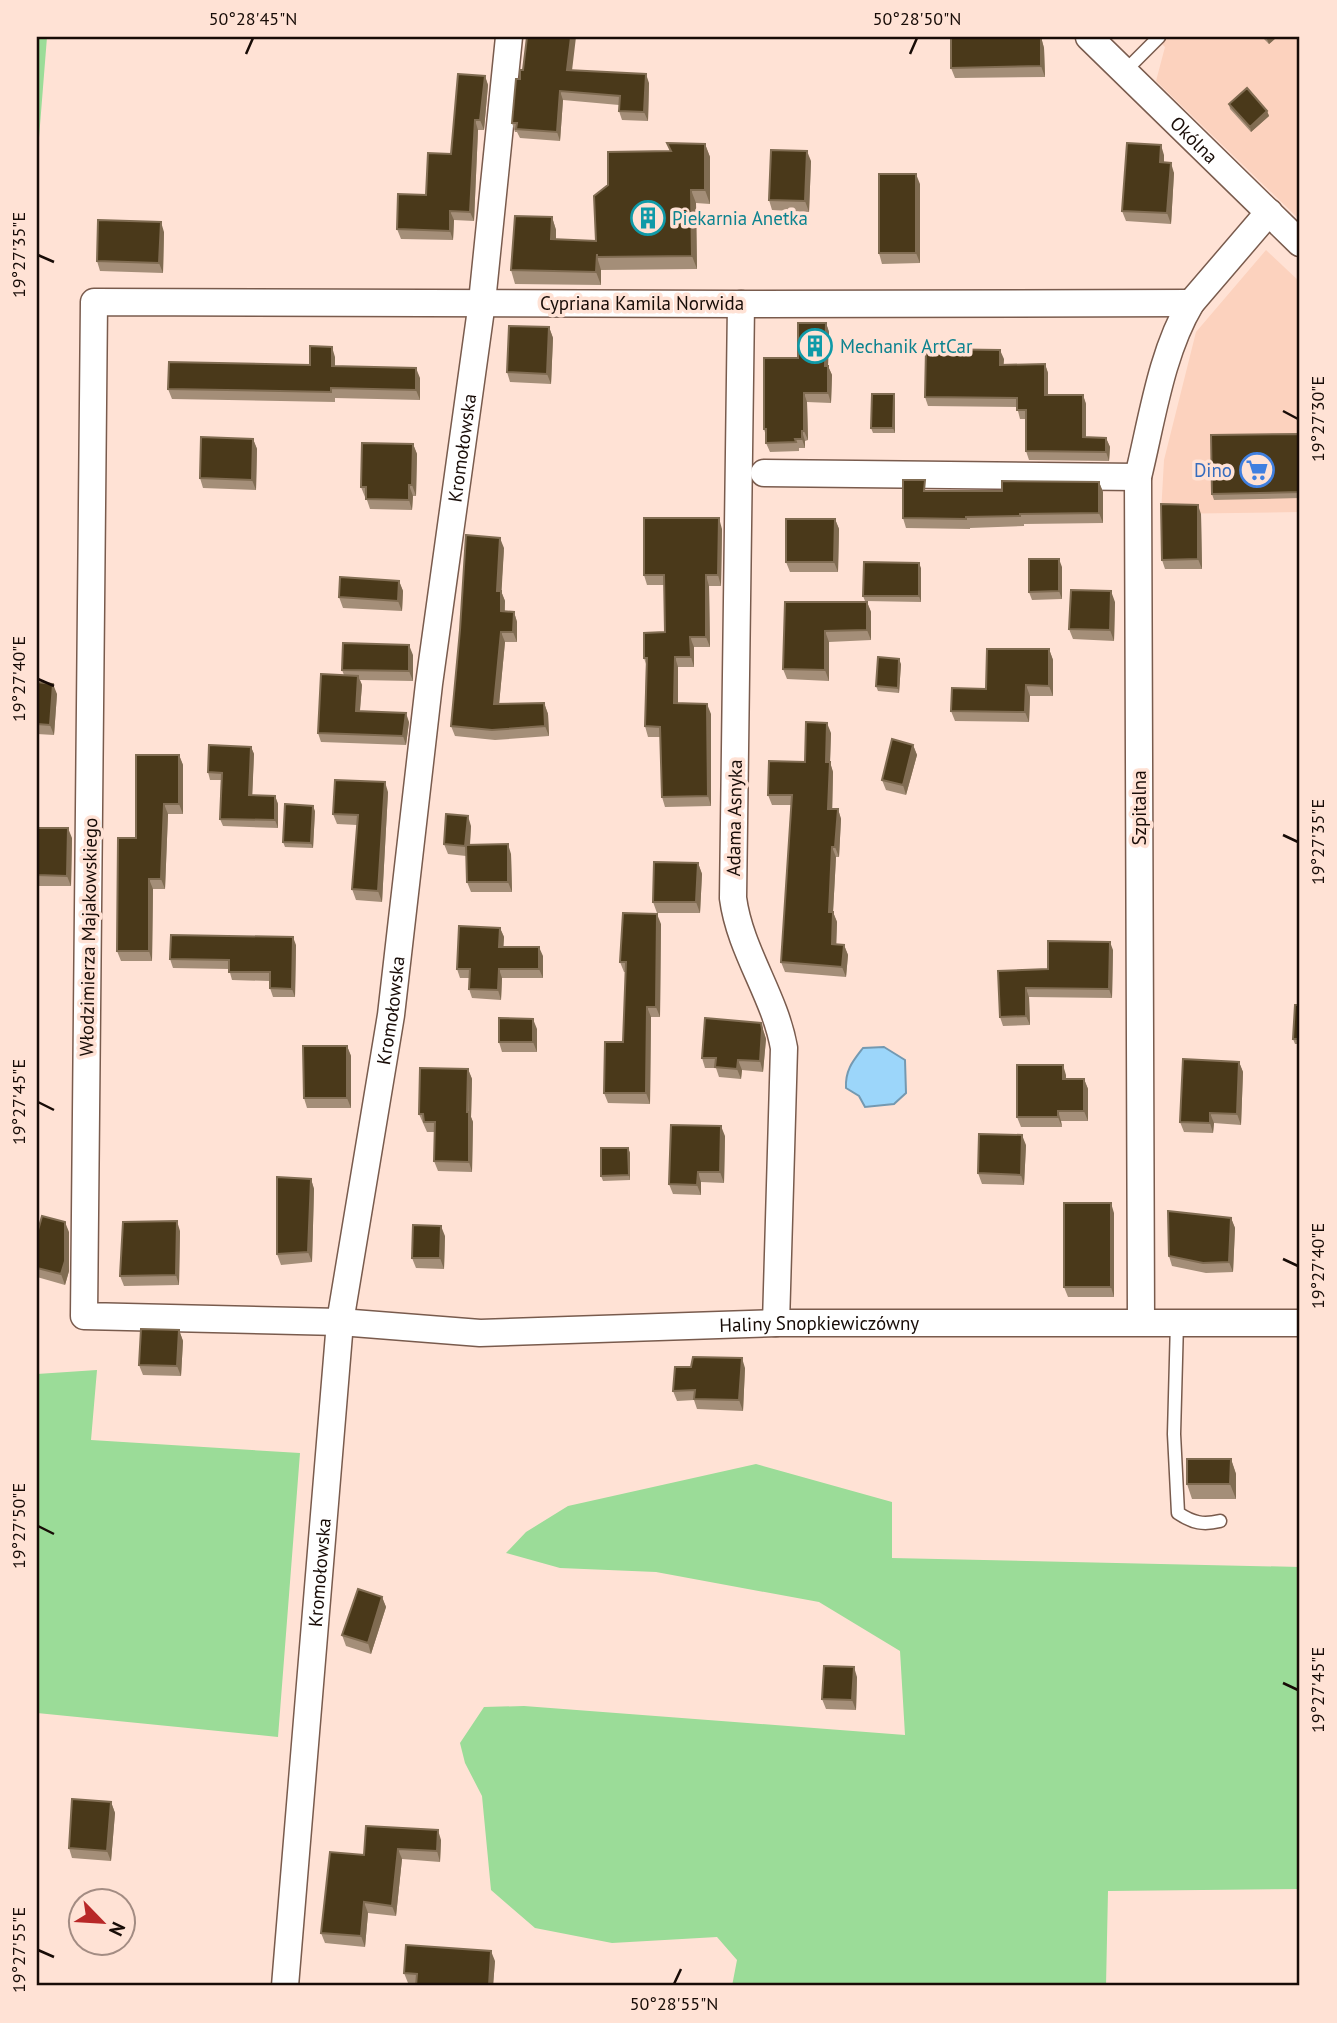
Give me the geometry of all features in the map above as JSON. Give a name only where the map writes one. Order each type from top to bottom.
[{"type":"street","name":"Kromołowska","points":[[285,1986],[340,1322],[391,1016],[429,684],[482,302],[509,37]]},
{"type":"street","name":"Okólna","points":[[1089,37],[1300,243]]},
{"type":"street","name":"Szpitalna","points":[[1141,1322],[1138,477],[1169,353],[1181,318],[1269,212]]},
{"type":"street","name":"Cypriana Kamila Norwida","points":[[94,302],[1191,303]]},
{"type":"street","name":"Włodzimierza Majakowskiego","points":[[94,302],[84,1316],[340,1322]]},
{"type":"street","name":"Adama Asnyka","points":[[741,304],[733,898],[739,930],[773,1011],[784,1048],[776,1323]]},
{"type":"street","points":[[764,473],[1138,477]]},
{"type":"street","name":"Haliny Snopkiewiczówny","points":[[340,1322],[480,1333],[776,1323],[1300,1323]]},
{"type":"lane","points":[[1125,71],[1159,37]]},
{"type":"lane","points":[[1177,1322],[1174,1434],[1178,1513],[1198,1523],[1220,1521]]},
{"type":"shaded area","points":[[1155,37],[1300,37],[1300,220],[1156,81],[1165,47]]},
{"type":"shaded area","points":[[1266,250],[1300,282],[1300,512],[1161,514],[1164,460],[1196,332]]},
{"type":"green space","points":[[37,37],[47,37],[37,163]]},
{"type":"green space","points":[[97,1370],[91,1440],[300,1453],[278,1737],[37,1713],[37,1374]]},
{"type":"green space","points":[[756,1464],[892,1502],[892,1558],[1300,1567],[1300,1889],[1108,1891],[1106,1986],[732,1986],[737,1960],[717,1937],[612,1943],[535,1928],[491,1890],[482,1796],[465,1763],[460,1743],[484,1707],[524,1706],[905,1735],[900,1651],[819,1602],[656,1572],[560,1568],[506,1553],[526,1532],[568,1506]]},
{"type":"water","points":[[884,1047],[905,1060],[906,1093],[894,1104],[865,1107],[859,1096],[846,1088],[848,1071],[863,1048]]},
{"type":"building","points":[[527,37],[571,37],[567,70],[646,74],[644,112],[619,111],[620,96],[560,91],[557,132],[516,129],[517,123],[512,123],[516,79],[520,79],[520,70],[523,70]]},
{"type":"building","points":[[951,37],[1041,37],[1041,66],[951,68]]},
{"type":"building","points":[[458,74],[485,76],[480,120],[475,120],[470,212],[450,211],[450,231],[397,229],[398,194],[426,195],[428,153],[451,154]]},
{"type":"building","points":[[1247,88],[1267,111],[1250,127],[1229,104]]},
{"type":"building","points":[[667,143],[705,144],[705,190],[691,190],[692,256],[597,257],[597,254],[596,272],[511,270],[515,216],[552,217],[551,239],[596,241],[594,196],[608,185],[608,152],[671,151]]},
{"type":"building","points":[[1127,143],[1161,145],[1160,162],[1171,163],[1167,213],[1122,211]]},
{"type":"building","points":[[771,150],[807,151],[805,201],[769,200]]},
{"type":"building","points":[[879,174],[916,174],[916,253],[879,253]]},
{"type":"building","points":[[98,220],[161,222],[159,263],[97,261]]},
{"type":"building","points":[[798,323],[826,323],[825,366],[828,366],[828,393],[804,393],[802,439],[795,439],[796,442],[766,443],[764,358],[798,358]]},
{"type":"building","points":[[509,326],[549,327],[547,374],[507,372]]},
{"type":"building","points":[[310,346],[332,347],[332,366],[416,368],[416,390],[331,388],[331,392],[168,389],[169,362],[310,365]]},
{"type":"building","points":[[926,349],[1000,350],[1000,365],[1045,364],[1045,395],[1083,395],[1083,437],[1106,438],[1106,452],[1026,451],[1026,410],[1017,410],[1017,398],[925,397]]},
{"type":"building","points":[[872,394],[894,394],[893,428],[871,428]]},
{"type":"building","name":"Dino","points":[[1300,434],[1300,492],[1212,494],[1211,435]]},
{"type":"building","points":[[201,437],[253,439],[252,480],[200,478]]},
{"type":"building","points":[[362,443],[413,444],[409,500],[366,499],[366,487],[361,487]]},
{"type":"building","points":[[903,480],[925,480],[924,491],[1002,491],[1002,481],[1099,482],[1099,513],[1020,514],[966,519],[903,518]]},
{"type":"building","points":[[1161,504],[1198,505],[1198,559],[1162,560]]},
{"type":"building","points":[[644,518],[719,518],[718,575],[706,575],[706,637],[690,637],[691,657],[675,657],[674,703],[707,704],[708,796],[662,797],[660,727],[645,726],[647,658],[644,658],[644,633],[665,632],[664,575],[644,575]]},
{"type":"building","points":[[786,519],[835,519],[834,562],[786,562]]},
{"type":"building","points":[[466,535],[500,538],[497,591],[501,591],[501,611],[514,612],[513,632],[501,632],[494,704],[544,703],[545,726],[492,730],[451,726]]},
{"type":"building","points":[[1029,559],[1059,559],[1059,591],[1029,592]]},
{"type":"building","points":[[864,562],[919,563],[919,596],[863,596]]},
{"type":"building","points":[[340,577],[399,581],[398,601],[339,597]]},
{"type":"building","points":[[1071,590],[1111,591],[1110,630],[1069,629]]},
{"type":"building","points":[[785,602],[867,602],[867,630],[825,631],[825,670],[783,669]]},
{"type":"building","points":[[343,643],[409,645],[409,671],[342,670]]},
{"type":"building","points":[[987,649],[1049,649],[1049,686],[1026,685],[1025,712],[951,711],[952,688],[986,689]]},
{"type":"building","points":[[878,657],[899,659],[898,688],[876,686]]},
{"type":"building","points":[[321,674],[358,676],[356,711],[406,713],[403,736],[318,733]]},
{"type":"building","points":[[37,682],[53,684],[50,725],[37,724]]},
{"type":"building","points":[[806,722],[827,723],[826,762],[830,762],[828,809],[838,809],[835,847],[832,847],[829,912],[833,912],[832,944],[844,945],[842,967],[781,962],[792,795],[768,795],[769,761],[805,762]]},
{"type":"building","points":[[892,739],[913,745],[903,785],[882,780]]},
{"type":"building","points":[[209,745],[251,747],[249,795],[275,796],[275,820],[220,819],[222,773],[208,772]]},
{"type":"building","points":[[136,755],[179,755],[179,804],[164,804],[161,879],[149,879],[149,951],[117,951],[118,838],[136,838]]},
{"type":"building","points":[[335,780],[385,782],[378,891],[352,889],[358,815],[333,814]]},
{"type":"building","points":[[285,804],[313,806],[311,843],[283,842]]},
{"type":"building","points":[[446,814],[468,816],[465,846],[444,844]]},
{"type":"building","points":[[37,828],[68,828],[67,876],[37,875]]},
{"type":"building","points":[[508,844],[508,882],[467,882],[466,845]]},
{"type":"building","points":[[654,862],[698,863],[696,902],[653,902]]},
{"type":"building","points":[[623,913],[657,914],[656,1007],[647,1007],[646,1093],[604,1093],[605,1042],[623,1042],[626,962],[620,962]]},
{"type":"building","points":[[459,926],[500,928],[499,947],[539,947],[539,969],[499,969],[498,990],[469,989],[470,969],[457,969]]},
{"type":"building","points":[[171,935],[293,937],[292,989],[270,988],[270,972],[229,972],[229,960],[170,959]]},
{"type":"building","points":[[1048,941],[1110,942],[1109,989],[1026,988],[1026,1016],[1000,1017],[998,971],[1048,969]]},
{"type":"building","points":[[1295,1005],[1300,1005],[1300,1039],[1293,1039]]},
{"type":"building","points":[[499,1018],[533,1019],[533,1042],[499,1042]]},
{"type":"building","points":[[705,1018],[761,1023],[760,1061],[738,1060],[737,1069],[715,1067],[716,1058],[702,1058]]},
{"type":"building","points":[[303,1046],[347,1046],[347,1098],[304,1098]]},
{"type":"building","points":[[1183,1059],[1239,1062],[1237,1114],[1210,1113],[1210,1123],[1180,1122]]},
{"type":"building","points":[[1017,1065],[1063,1065],[1063,1079],[1084,1079],[1084,1111],[1058,1111],[1058,1117],[1017,1117]]},
{"type":"building","points":[[420,1068],[468,1069],[469,1162],[434,1161],[435,1122],[424,1122],[423,1114],[419,1114]]},
{"type":"building","points":[[671,1125],[721,1126],[720,1172],[698,1172],[697,1185],[669,1184]]},
{"type":"building","points":[[979,1134],[1022,1135],[1021,1175],[978,1173]]},
{"type":"building","points":[[601,1148],[628,1148],[629,1175],[601,1176]]},
{"type":"building","points":[[277,1177],[311,1179],[308,1252],[277,1254]]},
{"type":"building","points":[[1064,1203],[1111,1203],[1111,1287],[1064,1287]]},
{"type":"building","points":[[1168,1211],[1231,1218],[1229,1262],[1203,1263],[1169,1256]]},
{"type":"building","points":[[42,1216],[65,1222],[65,1261],[61,1274],[37,1268],[37,1234]]},
{"type":"building","points":[[177,1221],[176,1275],[120,1276],[123,1222]]},
{"type":"building","points":[[413,1225],[441,1226],[440,1258],[412,1258]]},
{"type":"building","points":[[141,1329],[179,1330],[177,1366],[139,1365]]},
{"type":"building","points":[[693,1357],[742,1358],[739,1400],[694,1399],[695,1390],[673,1391],[675,1367],[691,1367]]},
{"type":"building","points":[[1187,1459],[1231,1459],[1230,1484],[1187,1484]]},
{"type":"building","points":[[358,1589],[382,1597],[368,1643],[342,1635]]},
{"type":"building","points":[[824,1666],[854,1667],[852,1700],[822,1699]]},
{"type":"building","points":[[72,1799],[111,1802],[107,1851],[69,1848]]},
{"type":"building","points":[[366,1826],[438,1830],[437,1851],[398,1849],[392,1906],[364,1902],[361,1936],[321,1933],[330,1852],[364,1855]]},
{"type":"building","points":[[406,1945],[491,1951],[489,1986],[416,1986],[417,1974],[404,1973]]},
{"type":"place","name":"Piekarnia Anetka","points":[[648,218]]},
{"type":"place","name":"Mechanik ArtCar","points":[[815,346]]},
{"type":"place","name":"Dino","points":[[1257,470]]}]
